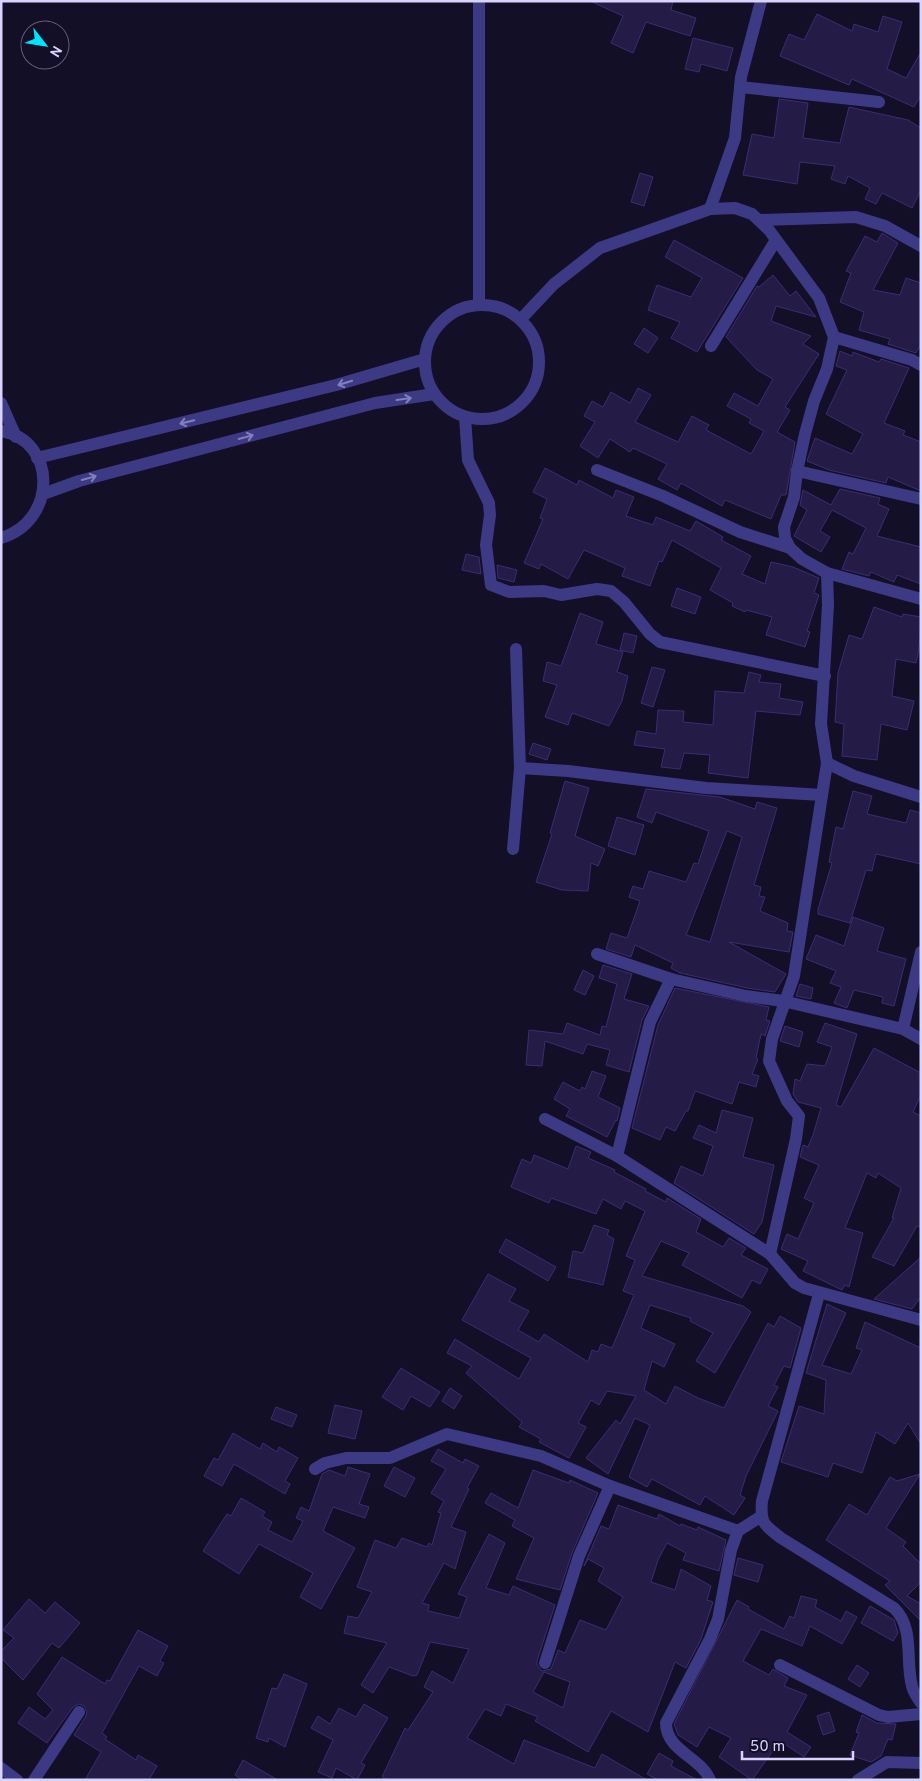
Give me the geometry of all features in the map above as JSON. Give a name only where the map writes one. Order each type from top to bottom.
[{"type":"street","points":[[479,1],[480,305]]},
{"type":"street","points":[[710,209],[735,138],[740,87],[761,1]]},
{"type":"street","points":[[740,87],[879,102]]},
{"type":"street","points":[[521,319],[554,284],[600,248],[710,209],[735,208],[752,214],[776,240],[819,298],[834,337],[827,369],[814,401],[797,471],[794,497],[784,527],[785,538],[790,548],[802,559],[827,573],[921,599]]},
{"type":"street","points":[[759,220],[856,217],[885,226],[921,246]]},
{"type":"street","points":[[711,346],[776,240]]},
{"type":"street","points":[[480,305],[506,309],[521,319],[533,335],[539,353],[539,373],[532,391],[520,406],[503,416],[484,420],[465,417],[448,408],[434,394],[427,377],[425,359],[429,341],[438,325],[453,313],[470,306],[480,305]]},
{"type":"street","points":[[834,337],[912,360],[921,365]]},
{"type":"street","points":[[37,458],[336,386],[425,359]]},
{"type":"street","points":[[43,494],[79,481],[375,403],[434,394]]},
{"type":"street","points":[[1,403],[16,437]]},
{"type":"street","points":[[465,417],[468,460],[490,503],[486,545],[491,585],[509,592],[544,591],[560,595],[597,590],[611,591],[624,602],[650,634],[660,642],[825,676]]},
{"type":"street","points":[[1,431],[22,440],[37,458],[42,469],[43,494],[41,504],[32,519],[19,531],[1,538]]},
{"type":"street","points":[[597,470],[664,496],[740,532],[790,548]]},
{"type":"street","points":[[797,471],[921,499]]},
{"type":"street","points":[[770,1254],[796,1140],[799,1116],[787,1101],[769,1061],[772,1039],[783,1001],[790,989],[794,976],[827,763],[821,724],[828,605],[827,573]]},
{"type":"street","points":[[513,849],[520,768],[516,649]]},
{"type":"street","points":[[827,763],[854,776],[921,797]]},
{"type":"street","points":[[520,768],[568,771],[698,788],[822,795]]},
{"type":"street","points":[[903,1029],[921,952]]},
{"type":"street","points":[[597,954],[671,979],[746,996],[783,1001],[903,1029],[921,1039]]},
{"type":"street","points":[[617,1156],[650,1022],[671,979]]},
{"type":"street","points":[[545,1119],[617,1156],[770,1254],[795,1283],[819,1294],[921,1320]]},
{"type":"street","points":[[819,1294],[762,1501],[760,1517],[765,1525],[781,1538],[894,1608],[902,1616],[909,1651],[912,1687],[921,1703]]},
{"type":"street","points":[[315,1469],[326,1463],[346,1458],[390,1458],[447,1434],[541,1456],[610,1486],[738,1531]]},
{"type":"street","points":[[545,1663],[579,1556],[610,1486]]},
{"type":"street","points":[[710,1780],[707,1772],[674,1744],[666,1732],[666,1723],[710,1639],[718,1619],[731,1550],[738,1531],[760,1517]]},
{"type":"street","points":[[780,1665],[879,1715],[888,1717],[921,1714]]},
{"type":"street","points":[[34,1780],[79,1712]]},
{"type":"street","points":[[858,1780],[887,1762],[921,1763]]},
{"type":"street","points":[[1,1768],[17,1780]]},
{"type":"building","points":[[590,1],[673,1],[671,10],[696,18],[690,36],[646,22],[633,53],[611,43],[623,16]]},
{"type":"building","points":[[817,14],[852,31],[854,24],[878,32],[883,16],[902,22],[887,69],[906,78],[921,52],[921,95],[914,107],[852,79],[849,85],[780,56],[789,34],[804,40]]},
{"type":"building","points":[[693,38],[733,48],[727,71],[701,64],[699,72],[685,69]]},
{"type":"building","points":[[779,99],[808,103],[803,138],[840,143],[849,107],[908,120],[921,128],[921,190],[912,208],[882,193],[876,204],[865,199],[870,188],[848,176],[845,184],[831,179],[835,166],[800,162],[797,184],[743,175],[752,134],[774,138]]},
{"type":"building","points":[[640,173],[653,177],[644,206],[631,202]]},
{"type":"building","points":[[882,233],[898,243],[873,290],[900,295],[906,278],[921,283],[921,344],[916,353],[888,344],[890,339],[859,330],[864,312],[840,302],[851,273],[846,271],[865,236],[877,242]]},
{"type":"building","points":[[674,240],[743,278],[697,352],[671,338],[680,322],[648,310],[657,285],[691,297],[702,278],[665,257]]},
{"type":"building","points":[[773,275],[790,296],[796,291],[816,317],[776,306],[771,321],[811,336],[803,344],[819,354],[785,407],[790,410],[777,432],[795,442],[786,495],[781,495],[771,519],[725,500],[722,506],[681,483],[677,490],[658,479],[667,464],[633,448],[630,452],[610,439],[598,458],[580,446],[595,422],[584,416],[592,401],[603,407],[611,392],[630,403],[638,388],[651,395],[635,422],[678,442],[692,416],[709,425],[706,430],[751,454],[764,431],[749,423],[751,419],[727,406],[734,393],[758,406],[773,379],[757,370],[726,337],[757,286],[759,287]]},
{"type":"building","points":[[644,328],[658,338],[648,353],[634,344]]},
{"type":"building","points":[[840,351],[852,356],[853,352],[879,362],[881,359],[909,368],[884,423],[905,431],[903,435],[921,442],[921,491],[888,477],[886,483],[829,470],[807,461],[815,438],[852,454],[863,434],[826,414],[847,370],[836,366]]},
{"type":"building","points":[[545,468],[577,485],[579,480],[613,498],[616,490],[634,497],[626,516],[653,525],[656,517],[690,531],[696,521],[723,537],[721,540],[751,556],[742,574],[765,584],[771,562],[793,567],[819,578],[814,593],[819,595],[807,631],[810,632],[805,647],[766,635],[772,617],[746,610],[745,612],[732,606],[733,603],[710,590],[721,568],[672,540],[662,562],[659,561],[650,586],[622,576],[625,568],[584,550],[568,579],[541,564],[539,569],[524,563],[543,519],[540,518],[547,499],[533,492]]},
{"type":"building","points":[[840,489],[880,498],[878,504],[889,509],[877,536],[921,547],[921,584],[897,575],[894,582],[871,572],[869,576],[842,569],[849,552],[853,554],[866,528],[832,510],[820,531],[830,537],[821,552],[794,536],[807,510],[800,505],[803,490],[831,505]]},
{"type":"building","points":[[466,554],[479,557],[481,574],[462,570]]},
{"type":"building","points":[[497,565],[517,570],[514,582],[498,578]]},
{"type":"building","points":[[677,588],[701,597],[695,614],[671,606]]},
{"type":"building","points":[[874,607],[902,617],[903,614],[921,617],[916,663],[896,659],[892,696],[914,701],[907,730],[881,724],[877,760],[842,756],[844,724],[835,722],[838,673],[849,635],[862,639]]},
{"type":"building","points":[[580,613],[603,622],[596,644],[623,652],[617,672],[628,676],[622,701],[609,726],[572,713],[568,725],[545,717],[557,685],[543,681],[547,662],[561,666]]},
{"type":"building","points":[[624,633],[637,636],[633,653],[620,650]]},
{"type":"building","points":[[652,667],[665,670],[653,707],[641,703]]},
{"type":"building","points":[[749,672],[761,675],[759,682],[781,684],[779,698],[803,702],[800,715],[756,711],[748,778],[708,773],[710,755],[684,753],[680,769],[661,767],[665,749],[634,745],[637,731],[656,734],[658,710],[684,711],[683,722],[713,725],[715,691],[744,693]]},
{"type":"building","points":[[533,743],[551,749],[547,760],[529,754]]},
{"type":"building","points":[[565,781],[589,788],[575,836],[605,849],[598,866],[591,863],[588,891],[562,890],[536,882],[552,834],[550,833]]},
{"type":"building","points":[[646,789],[720,797],[755,809],[757,802],[777,808],[754,885],[761,887],[759,896],[765,897],[760,911],[788,923],[787,931],[793,932],[789,952],[729,942],[786,974],[775,992],[747,988],[680,973],[671,968],[673,963],[635,945],[631,957],[606,949],[611,933],[627,938],[640,901],[629,897],[633,886],[643,889],[649,871],[686,882],[694,863],[698,864],[709,831],[656,812],[652,823],[637,817]],"holes":[[[727,831],[742,837],[710,942],[686,935]]]},
{"type":"building","points":[[853,791],[872,796],[867,814],[906,823],[910,810],[921,813],[921,864],[876,854],[872,871],[866,870],[850,923],[818,914],[818,909],[832,863],[829,862],[836,827],[843,829]]},
{"type":"building","points":[[617,817],[644,825],[635,855],[608,846]]},
{"type":"building","points":[[853,917],[884,928],[877,951],[906,959],[894,1006],[882,1003],[883,997],[854,990],[847,1008],[834,1003],[841,987],[830,983],[836,971],[806,959],[816,935],[844,946]]},
{"type":"building","points":[[603,965],[632,974],[624,999],[649,1006],[642,1020],[629,1072],[606,1065],[610,1050],[587,1044],[583,1054],[545,1041],[542,1066],[526,1065],[529,1030],[563,1034],[567,1023],[600,1035],[602,1026],[606,1027],[617,984],[599,978]]},
{"type":"building","points":[[583,970],[594,976],[585,995],[574,990]]},
{"type":"building","points":[[800,984],[813,988],[811,999],[796,996]]},
{"type":"building","points":[[675,988],[769,1007],[766,1020],[770,1021],[765,1036],[761,1034],[756,1058],[758,1059],[752,1074],[759,1076],[756,1087],[739,1082],[732,1104],[695,1091],[688,1111],[686,1111],[675,1131],[666,1127],[660,1140],[632,1128],[658,1025]]},
{"type":"building","points":[[825,1023],[857,1034],[836,1105],[841,1107],[874,1048],[921,1073],[921,1095],[913,1112],[921,1116],[921,1227],[917,1226],[894,1266],[872,1257],[894,1218],[892,1218],[901,1188],[878,1173],[876,1178],[867,1173],[845,1228],[863,1233],[849,1287],[845,1285],[842,1290],[803,1271],[808,1261],[781,1249],[787,1234],[798,1239],[814,1203],[804,1198],[819,1165],[800,1157],[803,1145],[808,1147],[821,1108],[798,1102],[793,1094],[795,1079],[800,1081],[807,1064],[825,1066],[832,1047],[817,1042]]},
{"type":"building","points":[[785,1026],[803,1032],[799,1047],[780,1041]]},
{"type":"building","points":[[592,1071],[606,1076],[598,1097],[620,1108],[617,1121],[607,1137],[566,1116],[570,1109],[554,1099],[563,1082],[580,1091],[582,1087],[585,1089]]},
{"type":"building","points":[[722,1110],[753,1118],[743,1157],[774,1165],[762,1222],[754,1234],[674,1183],[681,1166],[703,1176],[713,1146],[693,1138],[699,1125],[716,1133]]},
{"type":"building","points":[[576,1146],[591,1152],[588,1158],[615,1170],[614,1172],[666,1202],[667,1198],[701,1219],[696,1232],[723,1247],[729,1238],[746,1248],[741,1255],[768,1269],[760,1284],[752,1280],[742,1298],[682,1265],[689,1253],[661,1241],[642,1276],[743,1306],[751,1312],[715,1373],[696,1361],[713,1333],[690,1321],[691,1318],[650,1305],[641,1328],[675,1344],[664,1367],[652,1361],[644,1390],[666,1404],[675,1386],[698,1398],[724,1408],[768,1323],[774,1327],[780,1316],[801,1328],[790,1368],[784,1366],[774,1385],[778,1387],[768,1406],[778,1411],[746,1476],[740,1495],[745,1498],[734,1515],[705,1496],[700,1505],[652,1479],[647,1487],[629,1477],[650,1425],[635,1418],[608,1474],[586,1458],[616,1420],[620,1424],[636,1396],[607,1391],[599,1405],[591,1400],[578,1423],[586,1427],[569,1458],[539,1442],[541,1439],[519,1427],[522,1422],[466,1373],[472,1366],[447,1353],[455,1339],[519,1379],[531,1358],[462,1320],[488,1274],[516,1289],[509,1301],[529,1311],[518,1330],[539,1342],[544,1334],[588,1362],[592,1350],[598,1352],[601,1344],[612,1348],[634,1295],[623,1291],[635,1260],[626,1256],[645,1211],[625,1201],[621,1209],[603,1199],[596,1214],[551,1198],[549,1203],[511,1187],[522,1159],[531,1163],[534,1155],[568,1169]]},
{"type":"building","points":[[594,1225],[609,1230],[607,1235],[614,1239],[603,1285],[568,1277],[573,1251],[583,1253]]},
{"type":"building","points":[[506,1239],[556,1267],[548,1281],[499,1252]]},
{"type":"building","points":[[921,1257],[921,1297],[912,1309],[874,1299]]},
{"type":"building","points":[[827,1304],[846,1313],[822,1365],[851,1374],[862,1350],[856,1348],[865,1322],[921,1348],[921,1444],[908,1423],[895,1444],[876,1432],[862,1473],[833,1463],[828,1477],[781,1462],[799,1406],[824,1414],[826,1380],[806,1373]]},
{"type":"building","points":[[401,1368],[440,1392],[430,1407],[411,1396],[403,1410],[382,1397]]},
{"type":"building","points":[[450,1388],[462,1396],[454,1409],[442,1401]]},
{"type":"building","points":[[335,1405],[362,1411],[355,1439],[328,1433]]},
{"type":"building","points":[[276,1407],[297,1415],[292,1427],[271,1419]]},
{"type":"building","points":[[233,1433],[260,1449],[263,1443],[277,1452],[279,1447],[298,1458],[285,1481],[290,1484],[285,1494],[234,1464],[222,1486],[204,1476],[214,1458],[218,1460]]},
{"type":"building","points":[[438,1449],[463,1463],[465,1459],[479,1466],[467,1488],[469,1489],[451,1527],[466,1532],[455,1569],[444,1563],[422,1603],[429,1605],[428,1611],[459,1618],[467,1597],[458,1594],[489,1534],[505,1543],[486,1588],[509,1595],[513,1586],[555,1605],[537,1661],[537,1665],[542,1671],[551,1669],[558,1650],[565,1653],[580,1620],[606,1630],[623,1597],[598,1581],[604,1568],[588,1559],[584,1566],[601,1526],[609,1529],[618,1505],[657,1519],[659,1514],[680,1526],[681,1524],[697,1530],[698,1527],[726,1540],[719,1571],[683,1560],[686,1553],[667,1543],[658,1560],[651,1582],[675,1590],[681,1569],[711,1586],[707,1600],[713,1602],[701,1639],[686,1668],[675,1662],[648,1732],[611,1711],[588,1752],[535,1721],[538,1717],[506,1704],[501,1716],[485,1709],[467,1738],[514,1764],[524,1740],[595,1768],[602,1754],[647,1780],[389,1780],[382,1777],[405,1728],[408,1730],[433,1692],[424,1687],[432,1671],[453,1683],[469,1649],[430,1642],[417,1675],[413,1676],[389,1667],[373,1693],[361,1685],[387,1643],[344,1633],[348,1616],[358,1618],[372,1592],[357,1587],[375,1540],[396,1548],[402,1538],[427,1547],[429,1543],[432,1545],[441,1513],[438,1512],[444,1501],[431,1493],[446,1469],[431,1461]],"holes":[[[544,1672],[570,1682],[563,1708],[533,1692]]]},
{"type":"building","points":[[348,1467],[370,1474],[359,1504],[369,1507],[365,1518],[333,1507],[323,1531],[355,1548],[321,1609],[300,1597],[313,1573],[259,1544],[239,1574],[203,1551],[227,1514],[231,1516],[241,1498],[265,1512],[262,1516],[272,1522],[268,1530],[292,1542],[303,1521],[296,1518],[301,1507],[309,1511],[322,1474],[329,1470],[345,1476]]},
{"type":"building","points":[[394,1467],[415,1478],[405,1497],[384,1486]]},
{"type":"building","points":[[533,1470],[569,1483],[570,1480],[598,1493],[572,1553],[560,1590],[516,1579],[534,1538],[512,1526],[515,1520],[485,1503],[491,1493],[518,1508]]},
{"type":"building","points":[[920,1474],[886,1528],[906,1542],[903,1546],[921,1564],[921,1582],[907,1596],[921,1604],[921,1621],[885,1585],[890,1581],[826,1540],[849,1504],[867,1515],[890,1477],[897,1481]]},
{"type":"building","points":[[738,1558],[763,1565],[758,1582],[734,1575]]},
{"type":"building","points":[[801,1596],[817,1600],[815,1607],[841,1621],[846,1611],[857,1617],[842,1644],[810,1626],[802,1646],[761,1629],[743,1661],[769,1675],[773,1669],[788,1678],[784,1686],[807,1695],[787,1732],[811,1747],[804,1757],[780,1741],[752,1780],[719,1757],[731,1738],[709,1727],[697,1747],[678,1735],[674,1724],[737,1600],[749,1607],[748,1609],[784,1629],[790,1616],[794,1618]]},
{"type":"building","points":[[29,1599],[45,1613],[55,1602],[80,1623],[59,1648],[52,1643],[23,1680],[1,1658],[1,1651],[14,1638],[3,1630]]},
{"type":"building","points":[[870,1606],[894,1620],[898,1633],[893,1641],[861,1623]]},
{"type":"building","points":[[138,1630],[168,1646],[160,1661],[164,1663],[157,1676],[139,1666],[102,1733],[107,1737],[105,1739],[136,1760],[138,1755],[157,1766],[149,1780],[85,1780],[101,1752],[74,1735],[86,1716],[87,1712],[84,1706],[79,1704],[73,1707],[47,1743],[18,1723],[29,1707],[45,1719],[53,1710],[37,1694],[62,1657],[105,1684],[107,1680],[110,1681]]},
{"type":"building","points":[[857,1665],[869,1673],[860,1687],[848,1679]]},
{"type":"building","points":[[284,1674],[307,1684],[285,1747],[269,1738],[268,1742],[256,1738],[272,1688],[277,1689]]},
{"type":"building","points":[[364,1704],[388,1718],[361,1763],[365,1765],[357,1780],[336,1768],[332,1778],[318,1772],[333,1740],[311,1728],[318,1716],[330,1724],[339,1708],[356,1717]]},
{"type":"building","points":[[829,1712],[835,1731],[823,1735],[817,1716]]},
{"type":"building","points":[[862,1715],[877,1723],[896,1724],[892,1740],[888,1739],[881,1756],[871,1762],[850,1755],[859,1733],[856,1732]]},
{"type":"building","points":[[659,1753],[673,1761],[671,1766],[697,1780],[658,1780],[647,1774]]},
{"type":"building","points":[[243,1760],[278,1780],[243,1780],[235,1775]]}]
